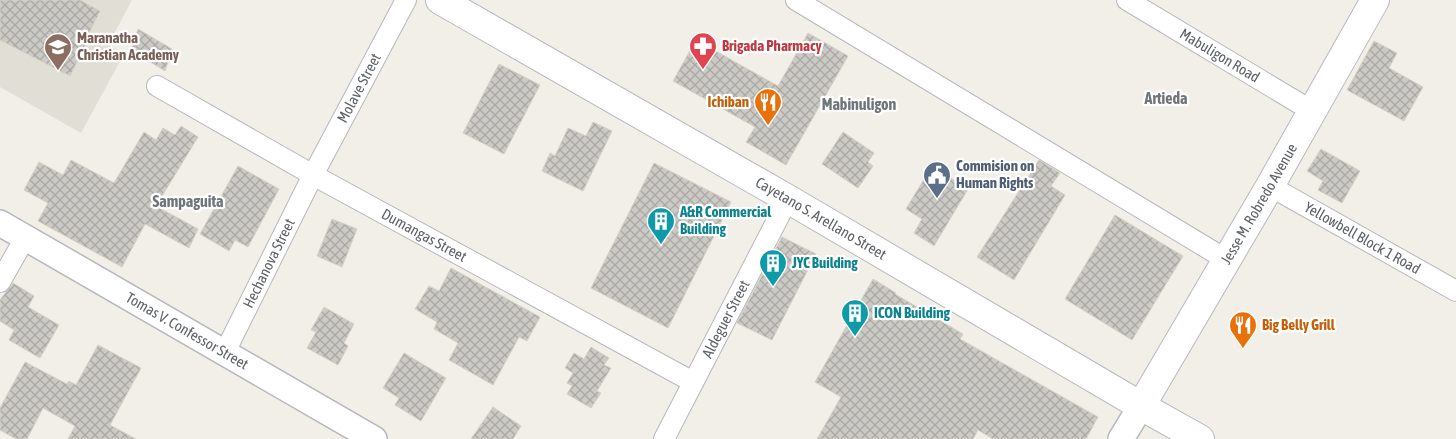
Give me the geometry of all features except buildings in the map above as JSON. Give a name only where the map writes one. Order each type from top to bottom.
[{"type":"main road","name":"Cayetano S. Arellano Street","points":[[442,0],[1200,439]]},
{"type":"main road","name":"Jesse M. Robredo Avenue","points":[[1141,406],[1270,186],[1375,0]]},
{"type":"street","name":"Molave Street","points":[[313,175],[406,0]]},
{"type":"street","points":[[796,0],[1227,260]]},
{"type":"street","name":"Mabuligon Road","points":[[1127,0],[1312,111]]},
{"type":"street","name":"Dumangas Street","points":[[156,86],[313,175],[693,382]]},
{"type":"street","name":"Hechanova Street","points":[[225,352],[313,175]]},
{"type":"street","name":"Yellowbell Block 1 Road","points":[[1270,186],[1456,291]]},
{"type":"street","name":"Aldeguer Street","points":[[664,439],[788,199]]},
{"type":"street","name":"Tomas V. Confessor Street","points":[[0,223],[374,439]]},
{"type":"street","points":[[0,282],[25,238]]},
{"type":"street","points":[[1121,439],[1141,406]]},
{"type":"shaded area","name":"Maranatha Christian Academy","points":[[0,0],[132,0],[108,45],[124,54],[81,133],[0,87]]},
{"type":"place","name":"Brigada Pharmacy","points":[[703,70]]},
{"type":"place","name":"Maranatha Christian Academy","points":[[58,71]]},
{"type":"place","name":"Ichiban","points":[[768,126]]},
{"type":"place","name":"Commision on Human Rights","points":[[937,199]]},
{"type":"place","name":"A&R Commercial Building","points":[[661,245]]},
{"type":"place","name":"JYC Building","points":[[773,287]]},
{"type":"place","name":"ICON Building","points":[[855,337]]},
{"type":"place","name":"Big Belly Grill","points":[[1243,349]]},
{"type":"district","name":"Artieda","points":[[1166,98]]},
{"type":"district","name":"Mabinuligon","points":[[859,104]]},
{"type":"district","name":"Sampaguita","points":[[188,201]]}]
